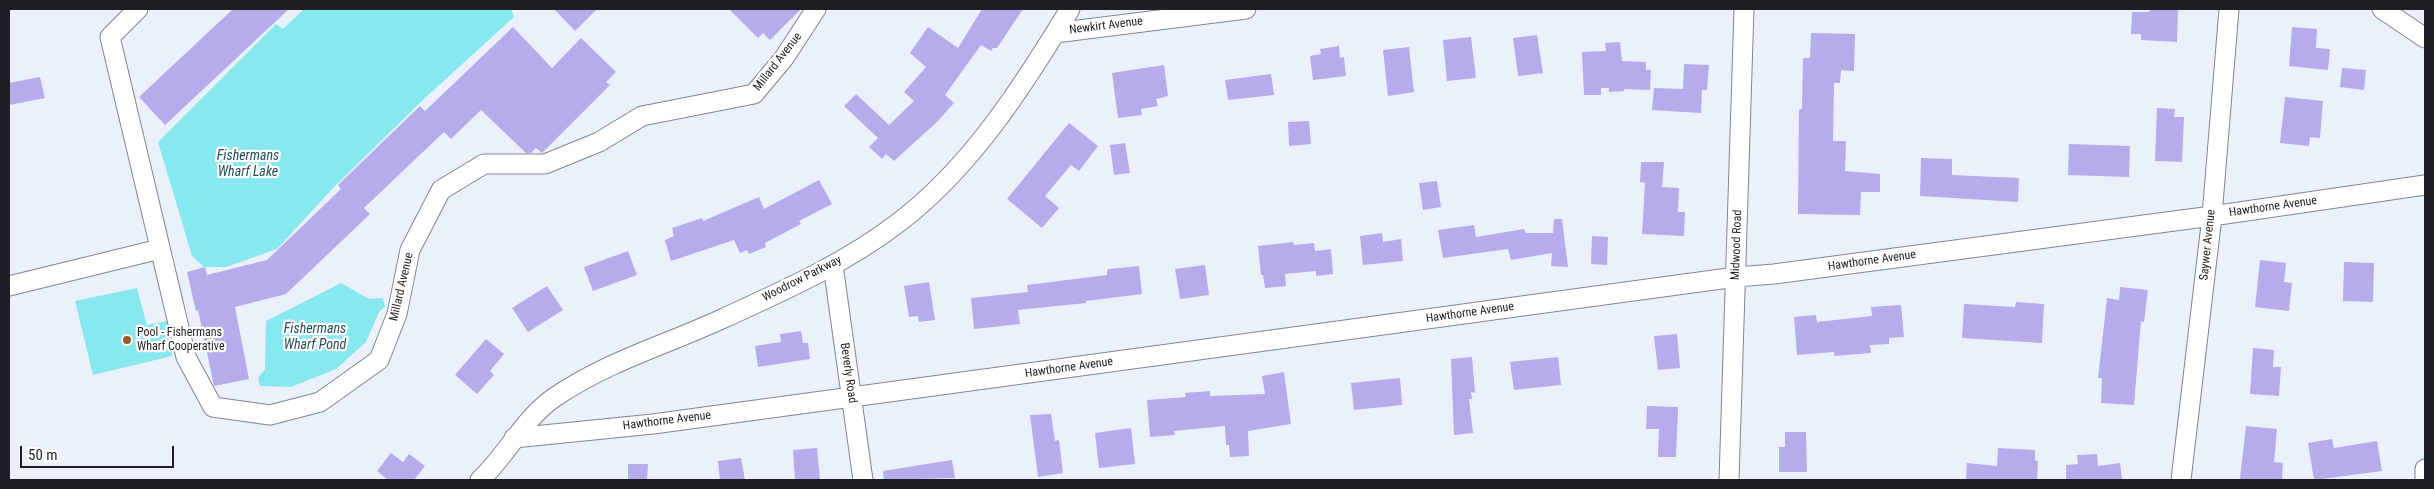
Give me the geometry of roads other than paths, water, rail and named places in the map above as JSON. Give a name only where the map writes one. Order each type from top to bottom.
[{"type":"street","name":"Millard Avenue","points":[[138,9],[110,37],[186,357],[213,407],[270,415],[320,402],[379,360],[397,314],[410,250],[441,190],[484,164],[545,164],[598,142],[642,116],[754,94],[784,58],[816,9]]},
{"type":"street","name":"Woodrow Parkway","points":[[480,480],[492,470],[514,438],[553,398],[595,372],[639,351],[722,319],[833,265],[898,224],[952,175],[1007,107],[1070,9]]},
{"type":"street","name":"Newkirt Avenue","points":[[1055,33],[1246,9]]},
{"type":"street","name":"Midwood Road","points":[[1729,480],[1744,9]]},
{"type":"street","name":"Saywer Avenue","points":[[2181,480],[2212,216],[2229,9]]},
{"type":"street","points":[[2382,9],[2425,38]]},
{"type":"street","name":"Hawthorne Avenue","points":[[514,438],[653,424],[1736,277],[1774,274],[2212,216],[2425,185]]},
{"type":"street","points":[[9,286],[160,249]]},
{"type":"street","name":"Beverly Road","points":[[833,265],[863,480]]},
{"type":"street","points":[[2425,468],[2425,480]]},
{"type":"water","name":"Fishermans Wharf Lake","points":[[304,9],[511,9],[514,17],[425,98],[334,187],[277,249],[226,267],[204,267],[192,256],[158,142],[276,24],[283,29]]},
{"type":"water","name":"Fishermans Wharf Pond","points":[[341,283],[369,299],[383,298],[385,307],[379,312],[366,342],[336,369],[291,387],[260,386],[258,378],[265,369],[266,321]]},
{"type":"water","name":"Pool - Fishermans Wharf Cooperative","points":[[137,288],[147,325],[167,321],[172,356],[93,375],[75,301]]},
{"type":"place","name":"Pool - Fishermans Wharf Cooperative","points":[[127,340]]}]
